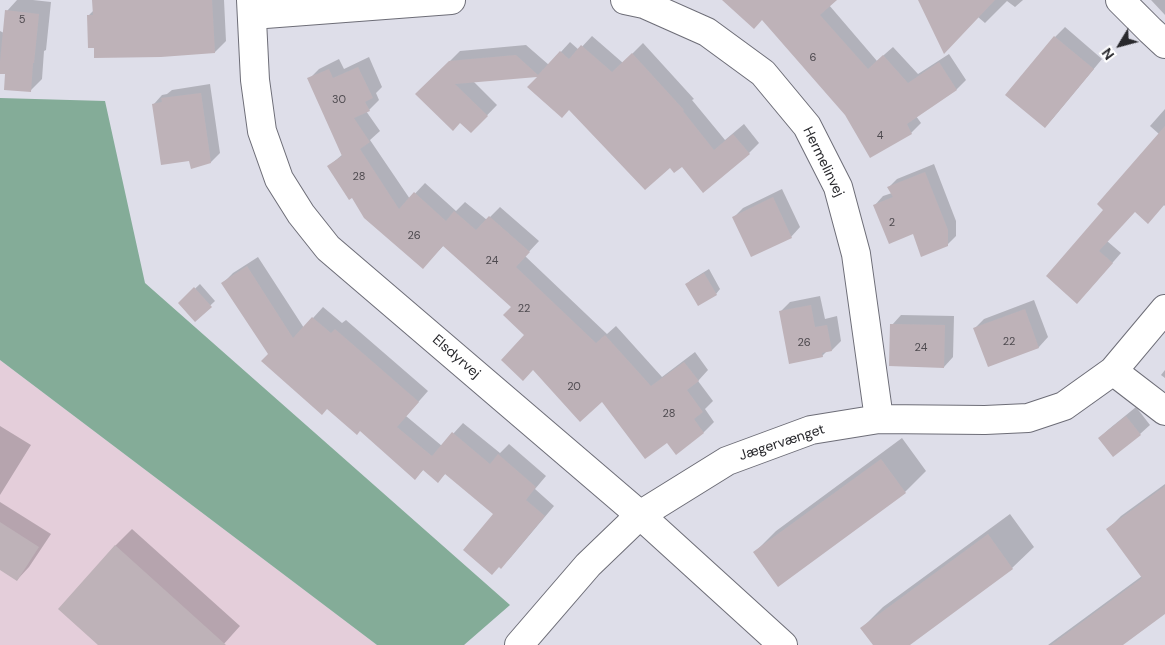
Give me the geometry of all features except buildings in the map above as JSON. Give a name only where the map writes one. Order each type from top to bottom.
[{"type":"street","points":[[252,8],[451,0]]},
{"type":"street","name":"Hermelinvej","points":[[625,0],[644,4],[708,32],[763,74],[807,126],[838,188],[856,254],[879,419]]},
{"type":"street","points":[[1120,0],[1165,44]]},
{"type":"street","name":"Elsdyrvej","points":[[252,8],[256,80],[262,131],[279,179],[301,214],[328,248],[640,515],[783,645]]},
{"type":"street","name":"Jægervænget","points":[[520,645],[588,566],[640,515],[727,461],[811,430],[879,419],[985,420],[1028,418],[1064,406],[1113,371],[1165,309]]},
{"type":"street","points":[[1113,371],[1165,411]]},
{"type":"shaded area","points":[[0,360],[377,645],[0,645]]},
{"type":"green space","points":[[0,98],[105,101],[145,283],[510,605],[464,645],[377,645],[0,360]]}]
